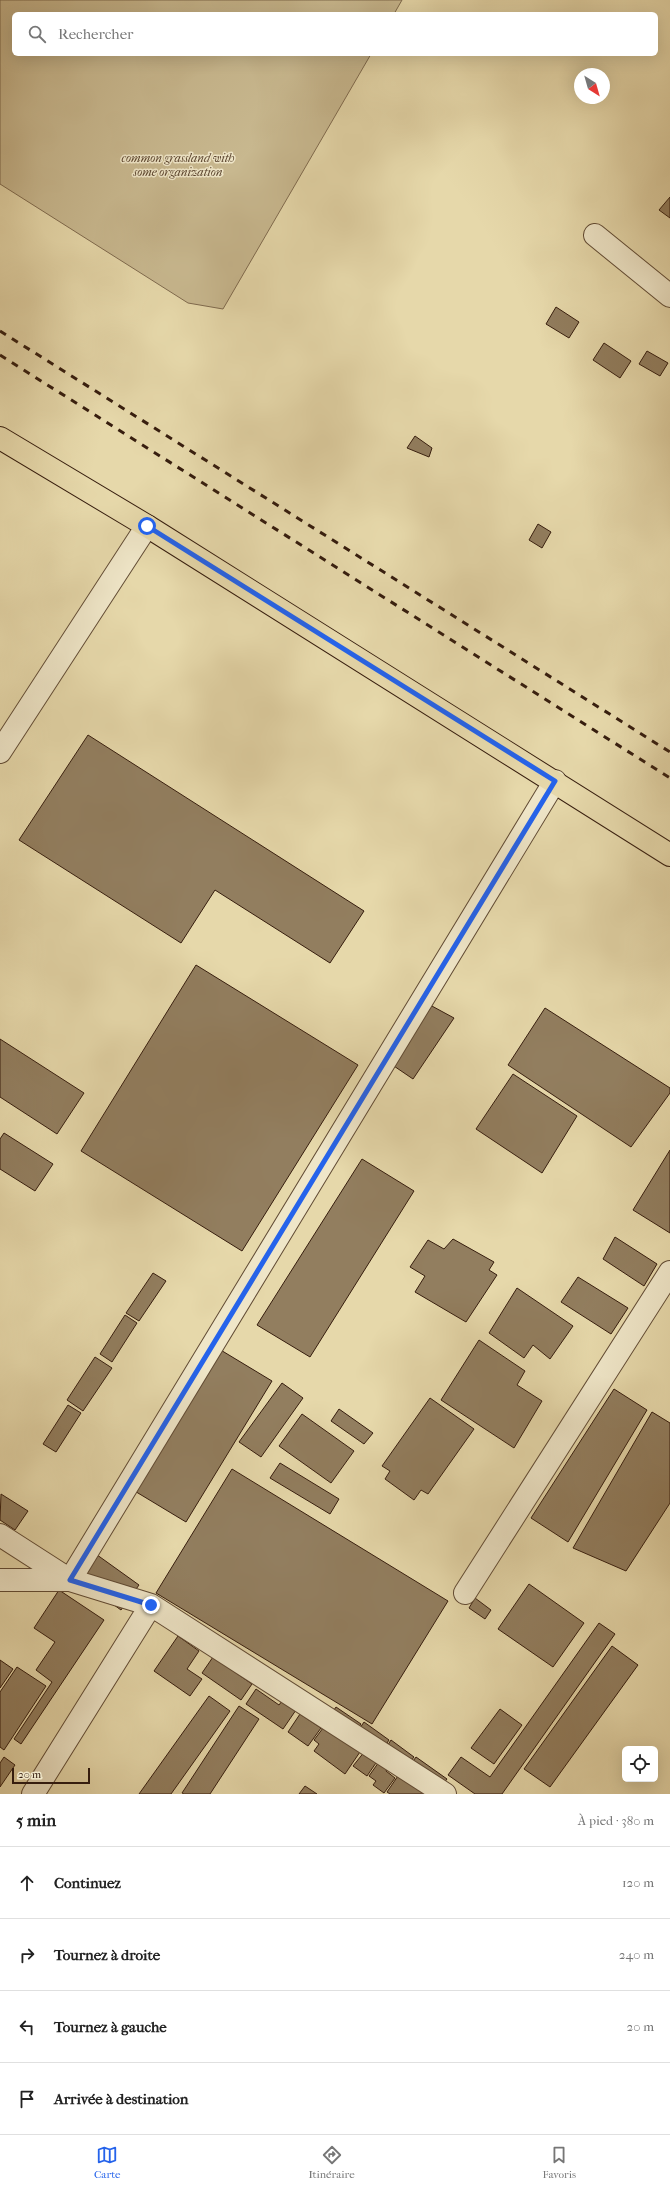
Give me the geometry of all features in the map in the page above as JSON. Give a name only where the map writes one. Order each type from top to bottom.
[{"type":"main road","points":[[0,438],[147,526],[555,781],[670,855]]},
{"type":"street","points":[[595,234],[670,296]]},
{"type":"street","points":[[0,752],[147,526]]},
{"type":"street","points":[[70,1580],[555,781]]},
{"type":"street","points":[[465,1593],[670,1272]]},
{"type":"street","points":[[0,1536],[70,1580],[151,1605],[444,1794]]},
{"type":"street","points":[[0,1580],[70,1580]]},
{"type":"street","points":[[33,1794],[151,1605]]},
{"type":"green space","name":"common grassland with some organization","points":[[0,0],[402,0],[395,12],[12,12],[12,56],[370,56],[223,309],[188,303],[0,184]]},
{"type":"building","points":[[670,197],[670,218],[659,210]]},
{"type":"building","points":[[556,307],[579,322],[569,338],[546,324]]},
{"type":"building","points":[[604,343],[631,361],[620,378],[593,360]]},
{"type":"building","points":[[647,351],[668,363],[660,376],[639,364]]},
{"type":"building","points":[[415,436],[432,448],[429,457],[407,448]]},
{"type":"building","points":[[538,524],[551,532],[542,548],[529,540]]},
{"type":"building","points":[[88,735],[364,911],[330,963],[215,890],[181,943],[19,840]]},
{"type":"building","points":[[196,965],[358,1065],[242,1251],[81,1151]]},
{"type":"building","points":[[430,1005],[454,1018],[413,1079],[388,1062]]},
{"type":"building","points":[[545,1008],[670,1088],[670,1093],[631,1147],[508,1065]]},
{"type":"building","points":[[0,1039],[84,1093],[57,1134],[0,1097]]},
{"type":"building","points":[[513,1074],[577,1116],[542,1173],[476,1129]]},
{"type":"building","points":[[4,1133],[53,1164],[35,1191],[0,1169],[0,1139]]},
{"type":"building","points":[[670,1150],[670,1233],[633,1210]]},
{"type":"building","points":[[362,1159],[414,1191],[310,1357],[257,1325]]},
{"type":"building","points":[[615,1237],[657,1264],[644,1286],[603,1259]]},
{"type":"building","points":[[453,1239],[494,1262],[489,1270],[497,1275],[466,1322],[415,1292],[425,1276],[410,1267],[428,1240],[444,1249]]},
{"type":"building","points":[[153,1273],[166,1281],[139,1321],[126,1313]]},
{"type":"building","points":[[578,1277],[628,1308],[611,1334],[561,1302]]},
{"type":"building","points":[[517,1288],[573,1326],[550,1359],[533,1345],[524,1358],[489,1333]]},
{"type":"building","points":[[125,1315],[137,1323],[112,1362],[100,1354]]},
{"type":"building","points":[[479,1340],[525,1371],[517,1385],[542,1401],[514,1448],[441,1400]]},
{"type":"building","points":[[214,1346],[272,1381],[186,1522],[128,1487]]},
{"type":"building","points":[[95,1357],[112,1368],[83,1411],[67,1400]]},
{"type":"building","points":[[282,1383],[303,1398],[261,1457],[239,1442]]},
{"type":"building","points":[[614,1389],[647,1410],[568,1542],[531,1518]]},
{"type":"building","points":[[430,1398],[474,1429],[428,1494],[421,1490],[414,1500],[385,1479],[390,1471],[382,1466]]},
{"type":"building","points":[[68,1405],[81,1413],[56,1452],[43,1444]]},
{"type":"building","points":[[339,1409],[373,1433],[364,1444],[331,1421]]},
{"type":"building","points":[[652,1412],[670,1423],[670,1503],[626,1571],[573,1548]]},
{"type":"building","points":[[302,1414],[354,1451],[331,1483],[279,1446]]},
{"type":"building","points":[[280,1463],[339,1499],[330,1514],[270,1478]]},
{"type":"building","points":[[232,1469],[448,1601],[372,1724],[156,1593]]},
{"type":"building","points":[[1,1494],[28,1511],[15,1530],[0,1520]]},
{"type":"building","points":[[93,1552],[139,1585],[121,1610],[75,1577]]},
{"type":"building","points":[[529,1584],[584,1623],[553,1667],[498,1629]]},
{"type":"building","points":[[59,1590],[104,1620],[21,1744],[14,1739],[52,1682],[36,1670],[55,1642],[34,1628]]},
{"type":"building","points":[[475,1598],[491,1610],[485,1619],[469,1608]]},
{"type":"building","points":[[599,1623],[615,1634],[502,1794],[475,1794],[448,1775],[461,1757],[490,1777]]},
{"type":"building","points":[[178,1636],[199,1651],[187,1669],[202,1679],[190,1696],[154,1671]]},
{"type":"building","points":[[612,1646],[638,1665],[550,1787],[524,1769]]},
{"type":"building","points":[[213,1657],[252,1684],[241,1700],[202,1673]]},
{"type":"building","points":[[0,1660],[13,1669],[0,1688]]},
{"type":"building","points":[[17,1667],[46,1686],[4,1750],[0,1747],[0,1692]]},
{"type":"building","points":[[256,1689],[279,1705],[282,1701],[296,1710],[283,1729],[246,1704]]},
{"type":"building","points":[[209,1696],[230,1711],[171,1794],[139,1794]]},
{"type":"building","points":[[239,1706],[259,1719],[210,1794],[182,1793]]},
{"type":"building","points":[[336,1707],[361,1724],[351,1737],[327,1720]]},
{"type":"building","points":[[500,1709],[522,1725],[494,1764],[471,1748]]},
{"type":"building","points":[[300,1714],[321,1728],[308,1746],[288,1732]]},
{"type":"building","points":[[364,1722],[389,1740],[379,1755],[354,1737]]},
{"type":"building","points":[[326,1724],[362,1749],[345,1774],[314,1751],[319,1744],[314,1740]]},
{"type":"building","points":[[391,1740],[414,1757],[404,1770],[382,1754]]},
{"type":"building","points":[[365,1751],[378,1760],[367,1776],[353,1766]]},
{"type":"building","points":[[4,1757],[15,1765],[0,1787],[0,1763]]},
{"type":"building","points":[[416,1757],[447,1779],[439,1789],[408,1768]]},
{"type":"building","points":[[381,1759],[389,1765],[386,1771],[395,1778],[384,1793],[373,1785],[376,1781],[369,1776]]},
{"type":"building","points":[[402,1770],[435,1794],[390,1794],[387,1792]]},
{"type":"building","points":[[305,1786],[317,1794],[299,1794]]},
{"type":"railway","points":[[0,331],[670,752]]},
{"type":"railway","points":[[0,355],[670,778]]},
{"type":"route","points":[[147,526],[555,781],[70,1580],[151,1605]]}]
